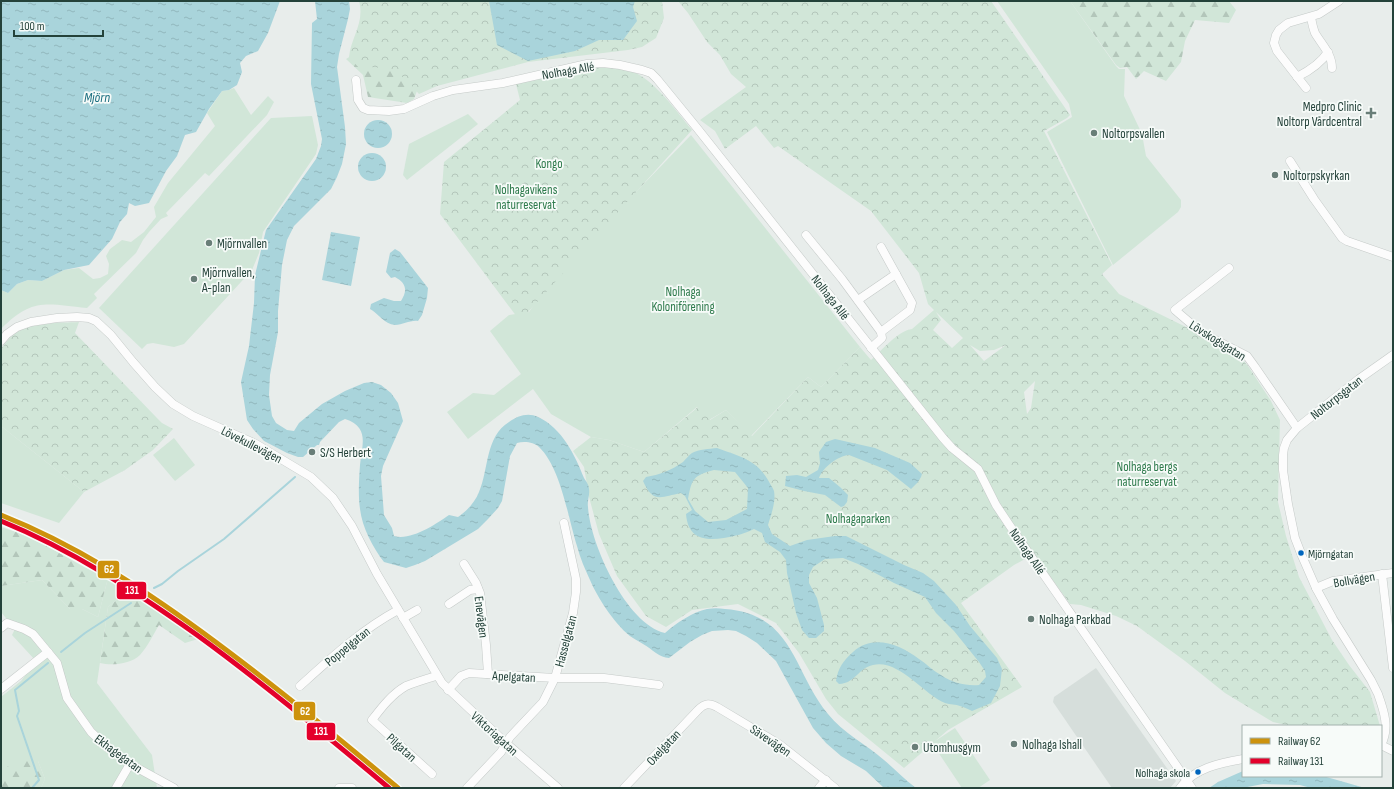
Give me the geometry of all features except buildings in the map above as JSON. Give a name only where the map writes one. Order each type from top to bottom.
[{"type":"street","points":[[1306,88],[1277,51],[1274,43],[1276,35],[1288,23],[1319,14],[1339,1]]},
{"type":"street","points":[[1311,17],[1315,33],[1328,52],[1332,61],[1332,68]]},
{"type":"street","points":[[1297,77],[1324,58],[1328,52]]},
{"type":"street","name":"Nolhaga Allé","points":[[356,80],[358,100],[363,108],[368,110],[389,111],[404,110],[433,96],[453,90],[503,83],[587,64],[612,64],[651,73],[697,128],[943,438],[952,448],[978,469],[996,505],[1010,526],[1192,788]]},
{"type":"street","points":[[1290,161],[1314,199],[1342,238],[1393,257]]},
{"type":"street","points":[[806,235],[858,300],[881,332],[882,338],[871,348]]},
{"type":"street","points":[[881,247],[912,303],[910,310],[881,332]]},
{"type":"street","name":"Lövskogsgatan","points":[[1229,268],[1175,310],[1202,333],[1247,356],[1297,428]]},
{"type":"street","points":[[858,300],[896,274]]},
{"type":"street","name":"Lövekullevägen","points":[[1,342],[7,334],[17,327],[31,322],[57,318],[89,318],[96,321],[111,335],[132,362],[173,404],[192,416],[256,444],[301,470],[319,484],[333,498],[352,526],[377,574],[436,676]]},
{"type":"street","name":"Noltorpsgatan","points":[[1316,588],[1293,530],[1283,470],[1285,445],[1291,434],[1297,428],[1359,378],[1393,355]]},
{"type":"street","name":"Hasselgatan","points":[[467,788],[501,752],[510,738],[543,702],[556,678],[573,613],[576,592],[576,579],[564,523]]},
{"type":"street","name":"Enevägen","points":[[464,564],[480,593],[488,674]]},
{"type":"street","name":"Bollvägen","points":[[1316,588],[1334,581],[1393,573]]},
{"type":"street","points":[[1382,574],[1393,668]]},
{"type":"street","points":[[449,604],[470,590],[478,588]]},
{"type":"street","points":[[1316,588],[1378,694],[1386,730],[1382,742]]},
{"type":"street","name":"Poppelgatan","points":[[300,686],[332,656],[366,629],[398,610]]},
{"type":"street","points":[[403,618],[417,610]]},
{"type":"street","points":[[1,616],[4,625]]},
{"type":"street","name":"Ekhagegatan","points":[[4,625],[33,634],[57,663],[66,698],[91,732],[107,748],[130,764],[174,788]]},
{"type":"street","points":[[1,690],[48,652]]},
{"type":"street","name":"Apelgatan","points":[[448,690],[461,676],[469,673],[556,678],[604,678],[659,685]]},
{"type":"street","name":"Viktoriagatan","points":[[436,676],[448,690],[558,788]]},
{"type":"street","name":"Pilgatan","points":[[432,774],[372,720],[399,690],[413,683],[436,676]]},
{"type":"street","name":"Sävevägen","points":[[702,706],[706,704],[713,705],[759,731],[779,744],[835,788]]},
{"type":"street","name":"Oxelgatan","points":[[624,788],[702,706]]},
{"type":"street","points":[[1382,746],[1393,751]]},
{"type":"street","points":[[1180,788],[1186,780],[1203,769],[1242,759]]},
{"type":"street","points":[[117,788],[130,764]]},
{"type":"street","points":[[819,788],[826,780]]},
{"type":"street","points":[[340,788],[352,788]]},
{"type":"shaded area","points":[[1096,668],[1176,781],[1170,788],[1112,788],[1053,702],[1054,697]]},
{"type":"green space","points":[[359,1],[662,1],[664,18],[656,38],[642,47],[528,62],[437,86],[419,94],[408,81],[394,72],[377,67],[359,68],[349,57],[359,23]]},
{"type":"green space","points":[[678,1],[991,1],[1070,115],[1044,131],[1112,265],[1102,274],[1119,294],[1186,327],[1243,360],[1271,401],[1280,420],[1278,502],[1286,536],[1299,577],[1332,640],[1370,692],[1380,725],[1286,725],[1273,722],[1225,693],[1185,661],[1137,626],[1116,616],[1081,605],[1070,604],[1034,554],[1014,565],[961,603],[1022,687],[948,730],[904,768],[838,714],[826,699],[799,653],[776,623],[738,604],[692,610],[666,627],[646,616],[617,576],[599,534],[589,497],[584,467],[573,451],[591,437],[609,440],[644,452],[698,407],[710,420],[726,410],[752,436],[808,377],[821,387],[860,347],[871,360],[896,337],[907,330],[912,329],[934,310],[928,304],[919,273],[871,211],[778,146],[774,148],[756,126],[725,149],[715,131],[700,120],[746,87],[731,74],[720,55],[707,42],[688,13]],"holes":[[[936,312],[963,338],[952,348],[933,330],[941,320]],[[970,345],[980,351],[994,350],[1006,345],[984,361]],[[1035,381],[1031,408],[1027,414],[1024,392]]]},
{"type":"green space","name":"Noltorpsvallen","points":[[997,1],[1070,1],[1116,66],[1119,69],[1125,69],[1124,96],[1142,134],[1146,156],[1181,200],[1181,207],[1178,212],[1113,265],[1047,132],[1072,117],[1069,104]]},
{"type":"green space","points":[[1070,1],[1229,1],[1236,10],[1229,23],[1195,20],[1185,41],[1181,62],[1166,81],[1144,71],[1136,79],[1127,67],[1120,68],[1116,65]]},
{"type":"green space","points":[[369,45],[420,83],[414,99],[407,103],[368,97],[363,75],[346,59]]},
{"type":"green space","name":"Nolhagavikens naturreservat","points":[[594,65],[626,69],[642,77],[651,83],[666,98],[692,130],[520,321],[440,214],[444,162],[520,100],[516,84]]},
{"type":"green space","points":[[234,88],[251,115],[268,96],[274,102],[267,115],[209,176],[205,173],[166,213],[168,216],[161,219],[149,232],[136,253],[94,294],[97,298],[87,308],[50,304],[31,307],[12,319],[1,329],[1,290],[8,293],[17,284],[28,280],[42,281],[64,270],[79,268],[93,279],[100,278],[108,274],[109,264],[106,256],[110,249],[122,240],[131,242],[144,232],[156,217],[154,207],[168,183],[215,126],[207,113],[222,91]]},
{"type":"green space","points":[[468,114],[478,124],[407,180],[403,175],[409,144]]},
{"type":"green space","name":"Mjörnvallen","points":[[312,116],[318,145],[316,154],[263,232],[259,253],[252,270],[184,344],[174,347],[153,343],[147,344],[142,349],[99,308],[271,118]]},
{"type":"green space","name":"Nolhaga Koloniförening","points":[[691,135],[860,347],[821,387],[808,377],[751,436],[726,410],[709,420],[697,407],[644,452],[609,440],[591,437],[551,414],[533,389],[468,439],[447,412],[473,393],[494,395],[521,374],[490,331],[509,315],[529,312],[549,282]]},
{"type":"green space","points":[[79,322],[75,333],[162,423],[173,429],[153,450],[125,470],[84,492],[1,426],[1,349],[14,334],[28,327],[54,323]]},
{"type":"green space","points":[[1,426],[84,492],[59,523],[1,503]]},
{"type":"green space","points":[[174,438],[195,465],[175,481],[153,455]]},
{"type":"green space","points":[[1,527],[31,537],[84,567],[108,578],[98,617],[82,609],[70,609],[42,580],[1,586]]},
{"type":"green space","points":[[108,578],[127,591],[108,607],[97,683],[152,755],[157,788],[41,788],[45,779],[38,761],[1,772],[1,697],[21,681],[36,661],[12,635],[15,629],[1,612],[1,586],[42,580],[70,609],[82,609],[98,617]]},
{"type":"green space","points":[[127,591],[198,639],[185,643],[159,625],[146,648],[136,658],[121,664],[100,663],[108,607]]},
{"type":"green space","points":[[955,728],[990,780],[978,788],[962,788],[932,743]]},
{"type":"green space","points":[[28,752],[38,761],[45,779],[41,788],[1,788],[1,772]]},
{"type":"water","name":"Mjörn","points":[[1,1],[280,1],[268,33],[258,51],[246,56],[240,63],[242,72],[237,85],[229,90],[222,91],[209,109],[196,132],[185,135],[177,156],[166,171],[149,203],[135,206],[129,203],[127,214],[120,222],[112,239],[89,265],[64,270],[42,281],[28,280],[17,284],[8,293],[1,290]]},
{"type":"water","points":[[315,1],[349,1],[350,9],[337,67],[346,144],[342,164],[331,189],[294,226],[287,240],[282,265],[278,311],[278,332],[270,375],[269,395],[272,416],[276,423],[287,430],[294,431],[299,423],[322,404],[345,391],[364,383],[372,382],[381,385],[391,393],[398,403],[403,421],[383,466],[381,476],[384,515],[392,528],[394,536],[401,537],[423,531],[449,515],[458,517],[468,509],[479,492],[492,445],[501,428],[519,416],[530,415],[538,417],[561,435],[572,451],[589,488],[588,507],[595,541],[613,580],[624,599],[637,615],[651,626],[665,633],[674,625],[690,615],[702,610],[716,608],[748,613],[765,622],[779,633],[789,648],[816,698],[834,721],[877,754],[916,788],[884,788],[866,771],[841,756],[826,743],[813,728],[776,661],[757,643],[746,636],[736,631],[712,631],[690,642],[669,658],[666,658],[659,655],[627,633],[608,612],[593,587],[584,568],[563,494],[553,467],[547,456],[537,445],[529,442],[517,443],[510,456],[502,501],[498,508],[478,529],[425,561],[406,568],[384,562],[372,544],[363,523],[359,493],[363,438],[358,427],[353,422],[345,419],[339,422],[320,442],[319,445],[303,457],[298,457],[287,453],[264,441],[253,429],[247,420],[241,382],[249,346],[254,303],[255,275],[266,230],[316,159],[321,146],[322,139],[311,84],[312,23],[317,19]]},
{"type":"water","points":[[489,1],[635,1],[633,7],[637,21],[623,40],[599,40],[575,51],[528,61],[497,45]]},
{"type":"water","points":[[378,120],[388,124],[392,134],[388,144],[378,148],[368,144],[364,134],[368,124]]},
{"type":"water","points":[[372,153],[382,157],[386,167],[382,177],[372,181],[362,177],[358,167],[362,157]]},
{"type":"water","points":[[331,232],[360,237],[351,286],[322,280]]},
{"type":"water","points":[[395,249],[400,252],[428,288],[422,315],[418,321],[395,325],[388,323],[370,309],[371,304],[384,298],[394,301],[401,301],[405,293],[404,284],[395,277],[391,278],[386,272],[390,253]]},
{"type":"water","points":[[835,439],[875,448],[910,463],[922,474],[921,477],[911,489],[887,470],[849,455],[840,457],[827,466],[819,478],[829,478],[848,495],[847,502],[844,506],[841,507],[825,495],[785,486],[786,476],[797,475],[806,477],[818,470],[820,463],[819,452],[826,442]]},
{"type":"water","points":[[717,448],[746,459],[758,467],[763,473],[774,491],[773,508],[768,525],[772,534],[790,546],[807,540],[846,536],[923,573],[934,581],[956,605],[970,626],[997,658],[1002,669],[1000,686],[991,703],[972,711],[958,705],[945,703],[937,699],[901,672],[892,667],[883,665],[873,665],[868,667],[849,681],[839,684],[836,681],[838,672],[846,658],[861,647],[869,643],[877,642],[895,645],[903,649],[945,678],[954,682],[979,685],[986,677],[985,671],[979,662],[954,631],[936,613],[925,597],[843,558],[825,559],[813,567],[809,575],[809,583],[817,598],[824,625],[824,631],[816,638],[809,638],[802,630],[796,613],[787,573],[786,560],[780,552],[765,542],[762,533],[754,529],[739,535],[716,539],[698,536],[693,533],[687,522],[686,514],[692,510],[685,496],[681,493],[663,497],[654,496],[650,493],[643,481],[646,477],[670,470],[695,452]],"holes":[[[714,470],[735,472],[748,488],[747,509],[726,520],[708,522],[695,511],[688,499],[692,482],[698,476]]]},
{"type":"water","points":[[1242,771],[1242,777],[1326,777],[1365,788],[1311,788],[1300,785],[1263,784],[1242,788],[1209,788],[1218,782]]},
{"type":"waterway","points":[[154,588],[162,584],[224,539],[295,477]]},
{"type":"waterway","points":[[61,652],[85,633],[131,603]]},
{"type":"waterway","points":[[32,788],[39,780],[17,716],[19,711],[15,690],[48,663]]},
{"type":"rail line","name":"62","points":[[1,515],[28,526],[80,553],[130,582],[154,598],[202,632],[277,689],[398,788]]},
{"type":"rail line","name":"131","points":[[1,521],[27,532],[78,558],[126,587],[174,619],[222,653],[318,729],[389,788]]},
{"type":"place","name":"Medpro Clinic Noltorp Vårdcentral","points":[[1371,113]]},
{"type":"place","name":"Noltorpsvallen","points":[[1094,133]]},
{"type":"place","name":"Noltorpskyrkan","points":[[1275,175]]},
{"type":"place","name":"Mjörnvallen","points":[[209,243]]},
{"type":"place","name":"Mjörnvallen, A-plan","points":[[194,279]]},
{"type":"place","name":"S/S Herbert","points":[[312,452]]},
{"type":"place","name":"Mjörngatan","points":[[1301,553]]},
{"type":"place","name":"Nolhaga Parkbad","points":[[1031,619]]},
{"type":"place","name":"Nolhaga Ishall","points":[[1014,744]]},
{"type":"place","name":"Utomhusgym","points":[[915,747]]},
{"type":"place","name":"Nolhaga skola","points":[[1198,772]]},
{"type":"park label","name":"Kongo","points":[[549,163]]},
{"type":"park label","name":"Nolhaga bergs naturreservat","points":[[1147,474]]},
{"type":"park label","name":"Nolhagaparken","points":[[858,518]]}]
